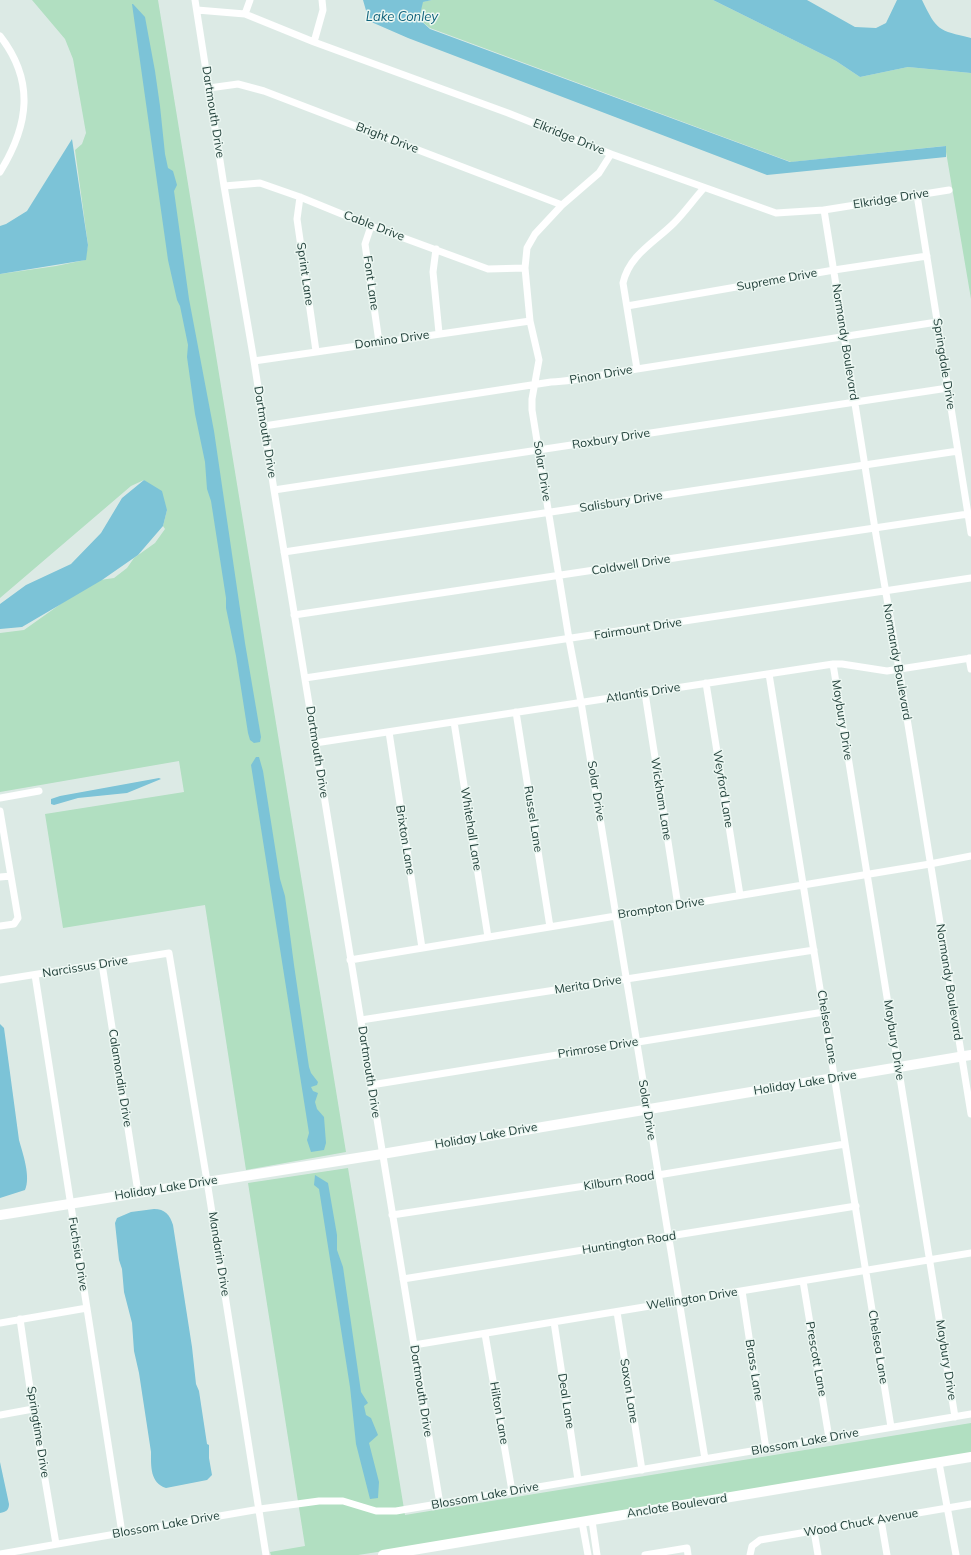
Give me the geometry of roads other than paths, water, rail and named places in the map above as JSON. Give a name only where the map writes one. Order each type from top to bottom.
[{"type":"street","name":"Dartmouth Drive","points":[[195,0],[304,678],[440,1504]]},
{"type":"street","points":[[245,14],[250,0]]},
{"type":"street","points":[[314,42],[323,10],[322,0]]},
{"type":"street","name":"Elkridge Drive","points":[[197,10],[245,14],[314,42],[508,113],[611,154],[776,213],[824,210],[949,190]]},
{"type":"street","points":[[0,36],[12,53],[21,75],[24,100],[24,112],[18,136],[0,172]]},
{"type":"street","name":"Bright Drive","points":[[209,88],[238,84],[264,91],[562,205]]},
{"type":"street","name":"Solar Drive","points":[[611,154],[600,173],[562,205],[535,234],[527,248],[525,268],[530,321],[539,360],[532,399],[532,410],[705,1459]]},
{"type":"street","name":"Cable Drive","points":[[224,186],[260,183],[488,269],[525,268]]},
{"type":"street","points":[[637,368],[623,283],[625,274],[634,257],[674,223],[704,188]]},
{"type":"street","name":"Springdale Drive","points":[[917,195],[971,533]]},
{"type":"street","name":"Sprint Lane","points":[[300,197],[297,219],[316,351]]},
{"type":"street","name":"Normandy Boulevard","points":[[824,210],[864,465],[899,669],[930,864],[966,1056],[971,1114]]},
{"type":"street","name":"Font Lane","points":[[371,226],[365,244],[379,342]]},
{"type":"street","points":[[436,249],[432,272],[439,333]]},
{"type":"street","name":"Supreme Drive","points":[[627,306],[834,270],[927,256]]},
{"type":"street","name":"Domino Drive","points":[[254,361],[530,321]]},
{"type":"street","name":"Pinon Drive","points":[[264,426],[535,384],[588,379],[603,374],[637,368],[937,322]]},
{"type":"street","name":"Roxbury Drive","points":[[274,490],[948,388]]},
{"type":"street","name":"Salisbury Drive","points":[[284,552],[958,451]]},
{"type":"street","name":"Coldwell Drive","points":[[294,615],[968,514]]},
{"type":"street","name":"Fairmount Drive","points":[[304,678],[971,578]]},
{"type":"street","points":[[970,658],[971,669]]},
{"type":"street","name":"Atlantis Drive","points":[[315,743],[833,664],[887,671],[970,658]]},
{"type":"street","name":"Maybury Drive","points":[[833,664],[955,1417]]},
{"type":"street","name":"Chelsea Lane","points":[[769,674],[891,1427]]},
{"type":"street","name":"Weyford Lane","points":[[706,683],[740,895]]},
{"type":"street","name":"Wickham Lane","points":[[645,693],[678,906]]},
{"type":"street","name":"Russel Lane","points":[[516,712],[550,927]]},
{"type":"street","name":"Whitehall Lane","points":[[454,722],[488,937]]},
{"type":"street","name":"Brixton Lane","points":[[389,732],[422,948]]},
{"type":"street","points":[[0,798],[39,791]]},
{"type":"street","points":[[0,811],[18,920],[14,924],[0,926]]},
{"type":"street","name":"Brompton Drive","points":[[350,960],[971,856]]},
{"type":"street","points":[[0,877],[11,876]]},
{"type":"street","name":"Merita Drive","points":[[361,1020],[814,950]]},
{"type":"street","name":"Narcissus Drive","points":[[0,980],[169,953]]},
{"type":"street","name":"Mandarin Drive","points":[[169,953],[260,1509],[266,1555]]},
{"type":"street","name":"Calamondin Drive","points":[[102,964],[138,1192]]},
{"type":"street","name":"Fuchsia Drive","points":[[35,975],[122,1533]]},
{"type":"street","name":"Primrose Drive","points":[[371,1085],[824,1012]]},
{"type":"street","name":"Holiday Lake Drive","points":[[0,1215],[382,1154],[966,1056]]},
{"type":"street","name":"Kilburn Road","points":[[392,1215],[658,1175],[845,1144]]},
{"type":"street","name":"Huntington Road","points":[[403,1279],[856,1206]]},
{"type":"street","name":"Wellington Drive","points":[[414,1345],[971,1253]]},
{"type":"street","name":"Prescott Lane","points":[[803,1281],[829,1438]]},
{"type":"street","name":"Brass Lane","points":[[742,1291],[766,1449]]},
{"type":"street","points":[[0,1323],[87,1308]]},
{"type":"street","name":"Saxon Lane","points":[[617,1312],[642,1470]]},
{"type":"street","name":"Springtime Drive","points":[[20,1319],[33,1409],[56,1544]]},
{"type":"street","name":"Deal Lane","points":[[554,1322],[578,1480]]},
{"type":"street","name":"Hilton Lane","points":[[485,1334],[512,1492]]},
{"type":"street","points":[[0,1415],[33,1409]]},
{"type":"street","name":"Blossom Lake Drive","points":[[0,1554],[260,1509],[319,1501],[343,1501],[376,1511],[389,1511],[440,1504],[971,1414]]},
{"type":"street","name":"Anclote Boulevard","points":[[383,1555],[971,1457]]},
{"type":"street","points":[[939,1462],[956,1555]]},
{"type":"street","name":"Wood Chuck Avenue","points":[[750,1555],[752,1546],[760,1540],[971,1504]]},
{"type":"street","points":[[881,1520],[887,1555]]},
{"type":"street","points":[[587,1521],[588,1555]]},
{"type":"street","points":[[587,1521],[598,1555]]},
{"type":"street","points":[[814,1531],[818,1555]]},
{"type":"street","points":[[644,1555],[688,1552]]},
{"type":"water","name":"Lake Conley","points":[[363,0],[432,0],[423,2],[419,19],[430,29],[790,162],[946,146],[946,157],[767,175],[408,38],[369,21]]},
{"type":"water","points":[[713,0],[807,0],[855,27],[876,28],[886,23],[897,0],[922,0],[931,18],[940,28],[945,31],[971,38],[971,73],[908,67],[860,77],[836,61]]},
{"type":"water","points":[[132,4],[145,17],[155,71],[165,154],[168,168],[173,171],[177,185],[174,191],[189,299],[214,431],[245,643],[261,737],[260,742],[254,743],[250,740],[248,733],[236,656],[226,608],[226,598],[211,501],[207,489],[205,462],[195,414],[187,357],[188,345],[168,260]]},
{"type":"water","points":[[72,139],[88,245],[86,260],[0,274],[0,226],[27,211]]},
{"type":"water","points":[[144,480],[162,491],[167,510],[163,526],[138,555],[102,580],[22,627],[0,629],[0,604],[26,585],[71,564],[101,533],[122,498]]},
{"type":"water","points":[[256,757],[259,757],[263,771],[280,879],[285,896],[309,1067],[311,1073],[318,1082],[317,1085],[311,1087],[313,1091],[318,1093],[315,1102],[317,1109],[324,1117],[326,1143],[324,1150],[311,1152],[307,1140],[309,1133],[251,765]]},
{"type":"water","points":[[159,778],[161,779],[127,793],[78,798],[54,805],[51,804],[51,799],[60,796]]},
{"type":"water","points":[[0,1024],[4,1028],[19,1140],[26,1165],[27,1185],[25,1190],[0,1198]]},
{"type":"water","points":[[315,1175],[328,1183],[337,1235],[337,1250],[343,1267],[361,1392],[368,1403],[364,1406],[366,1415],[371,1418],[378,1435],[369,1443],[379,1482],[378,1498],[370,1499],[356,1444],[350,1387],[319,1189],[314,1185]]},
{"type":"water","points":[[154,1209],[164,1211],[170,1218],[173,1225],[192,1347],[196,1384],[199,1391],[207,1444],[209,1445],[209,1458],[212,1475],[207,1480],[166,1488],[157,1482],[152,1473],[151,1452],[139,1373],[134,1351],[132,1323],[124,1292],[115,1223],[117,1218],[131,1212]]},
{"type":"water","points":[[0,1462],[9,1504],[7,1510],[0,1513]]}]
